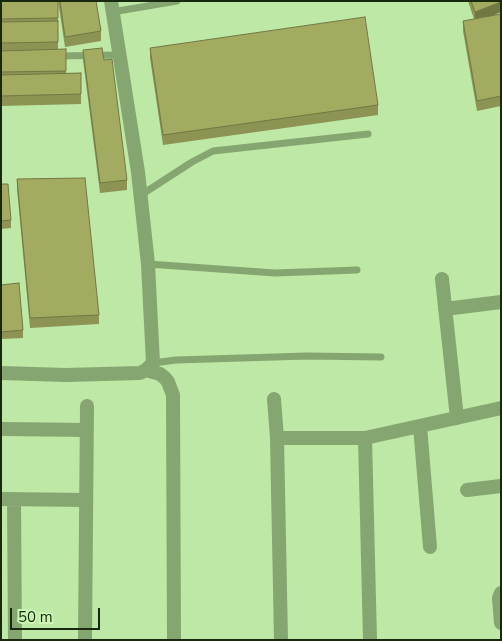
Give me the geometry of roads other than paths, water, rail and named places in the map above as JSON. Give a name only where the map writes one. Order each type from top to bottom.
[{"type":"street","points":[[112,6],[141,196],[148,264],[150,367]]},
{"type":"street","points":[[442,279],[458,418]]},
{"type":"street","points":[[445,309],[501,302]]},
{"type":"street","points":[[1,373],[140,373],[150,367]]},
{"type":"street","points":[[150,367],[165,378],[173,395],[174,640]]},
{"type":"street","points":[[274,399],[277,438],[281,640]]},
{"type":"street","points":[[86,640],[87,406]]},
{"type":"street","points":[[277,438],[365,438],[501,408]]},
{"type":"street","points":[[420,426],[430,547]]},
{"type":"street","points":[[1,429],[87,430]]},
{"type":"street","points":[[365,438],[370,640]]},
{"type":"street","points":[[467,490],[501,486]]},
{"type":"street","points":[[15,640],[8,499],[86,500]]},
{"type":"street","points":[[501,593],[499,598],[501,623]]},
{"type":"lane","points":[[112,6],[177,1]]},
{"type":"lane","points":[[50,56],[119,55]]},
{"type":"lane","points":[[141,196],[192,162],[213,152],[368,134]]},
{"type":"lane","points":[[148,264],[275,273],[357,270]]},
{"type":"lane","points":[[150,367],[176,360],[307,356],[381,357]]}]
